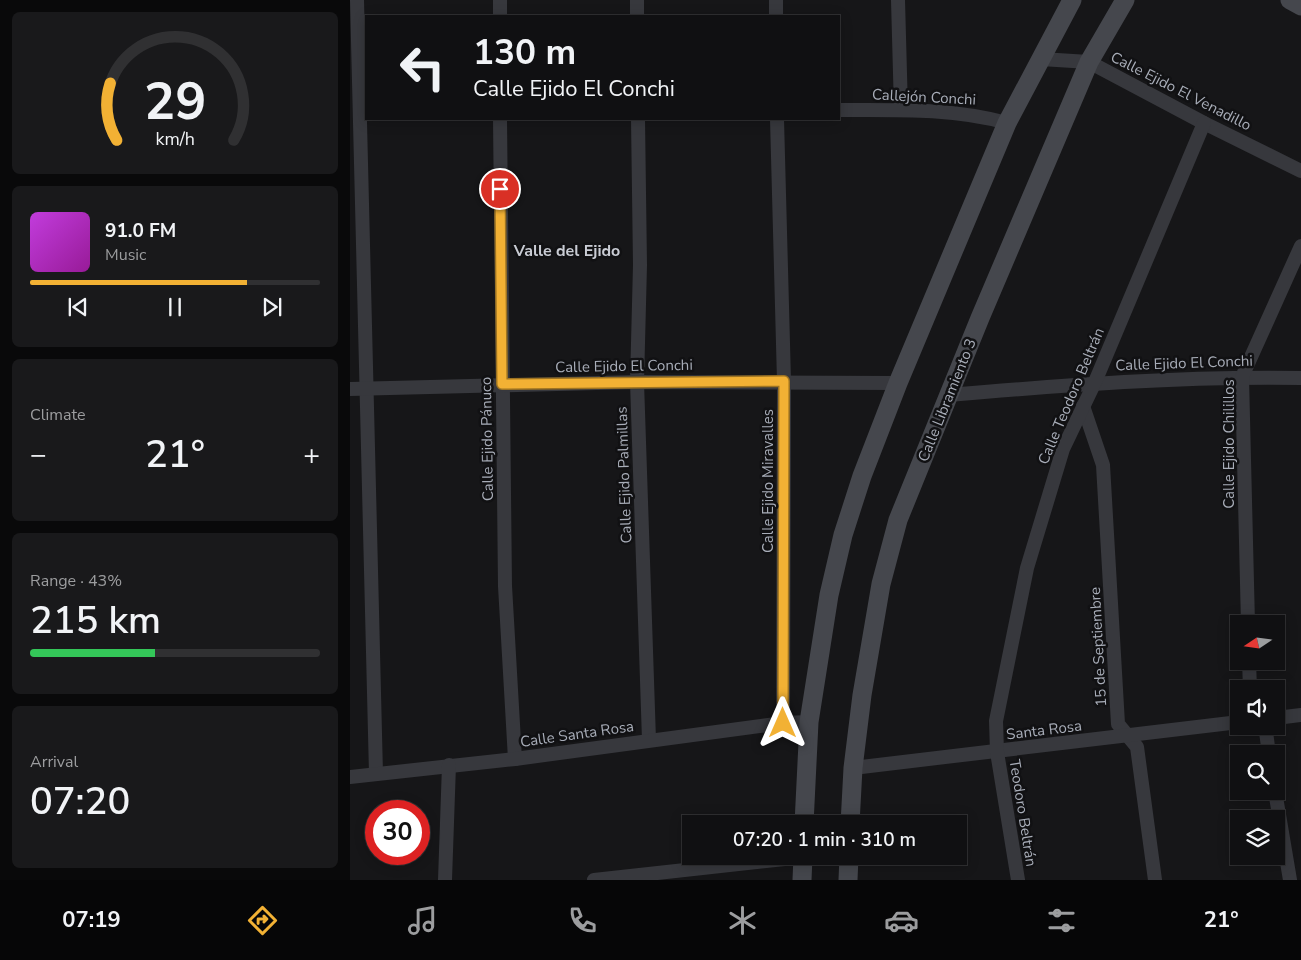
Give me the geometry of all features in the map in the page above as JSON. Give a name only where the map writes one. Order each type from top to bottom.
[{"type":"street","points":[[357,0],[376,774]]},
{"type":"street","points":[[500,0],[500,15]]},
{"type":"street","points":[[637,0],[637,15]]},
{"type":"street","points":[[776,0],[776,15]]},
{"type":"street","points":[[898,0],[900,110]]},
{"type":"street","points":[[804,815],[809,722],[829,594],[843,535],[862,476],[898,383],[1008,123],[1072,0]]},
{"type":"street","name":"Calle Libramiento 3","points":[[850,815],[853,768],[862,695],[881,584],[898,520],[948,396],[1089,62],[1125,0]]},
{"type":"street","points":[[1290,0],[1301,6]]},
{"type":"street","name":"Calle Ejido El Venadillo","points":[[1041,59],[1089,62],[1204,123],[1301,171]]},
{"type":"street","name":"Callejón Conchi","points":[[840,110],[900,110],[987,117],[1008,123]]},
{"type":"street","name":"Calle Ejido Pánuco","points":[[500,120],[505,586],[514,759]]},
{"type":"street","name":"Calle Ejido Palmillas","points":[[638,120],[640,265],[637,382],[649,740]]},
{"type":"street","name":"Calle Ejido Miravalles","points":[[777,120],[784,381],[783,723]]},
{"type":"street","name":"Calle Teodoro Beltrán","points":[[997,752],[996,722],[1026,568],[1063,449],[1095,382],[1204,123]]},
{"type":"street","name":"Calle Ejido Chilillos","points":[[1248,615],[1242,377],[1301,246]]},
{"type":"street","name":"Calle Ejido El Conchi","points":[[948,396],[1095,382],[1242,377],[1301,378]]},
{"type":"street","name":"Calle Ejido El Conchi","points":[[350,389],[637,382],[784,381],[898,383]]},
{"type":"street","name":"15 de Septiembre","points":[[1083,406],[1103,465],[1118,724],[1137,746],[1155,880]]},
{"type":"street","points":[[1285,717],[1301,715]]},
{"type":"street","name":"Calle Santa Rosa","points":[[350,777],[514,759],[783,723],[809,722]]},
{"type":"street","name":"Santa Rosa","points":[[853,768],[1230,723]]},
{"type":"street","name":"Teodoro Beltrán","points":[[997,752],[1018,880]]},
{"type":"street","points":[[445,880],[449,765]]},
{"type":"street","points":[[1277,800],[1290,880]]},
{"type":"street","points":[[594,880],[648,877],[737,865]]},
{"type":"street","points":[[802,880],[803,865]]},
{"type":"street","points":[[848,880],[849,865]]},
{"type":"district","name":"Valle del Ejido","points":[[567,250]]},
{"type":"route","points":[[500,189],[502,384],[784,381],[783,723]]}]
